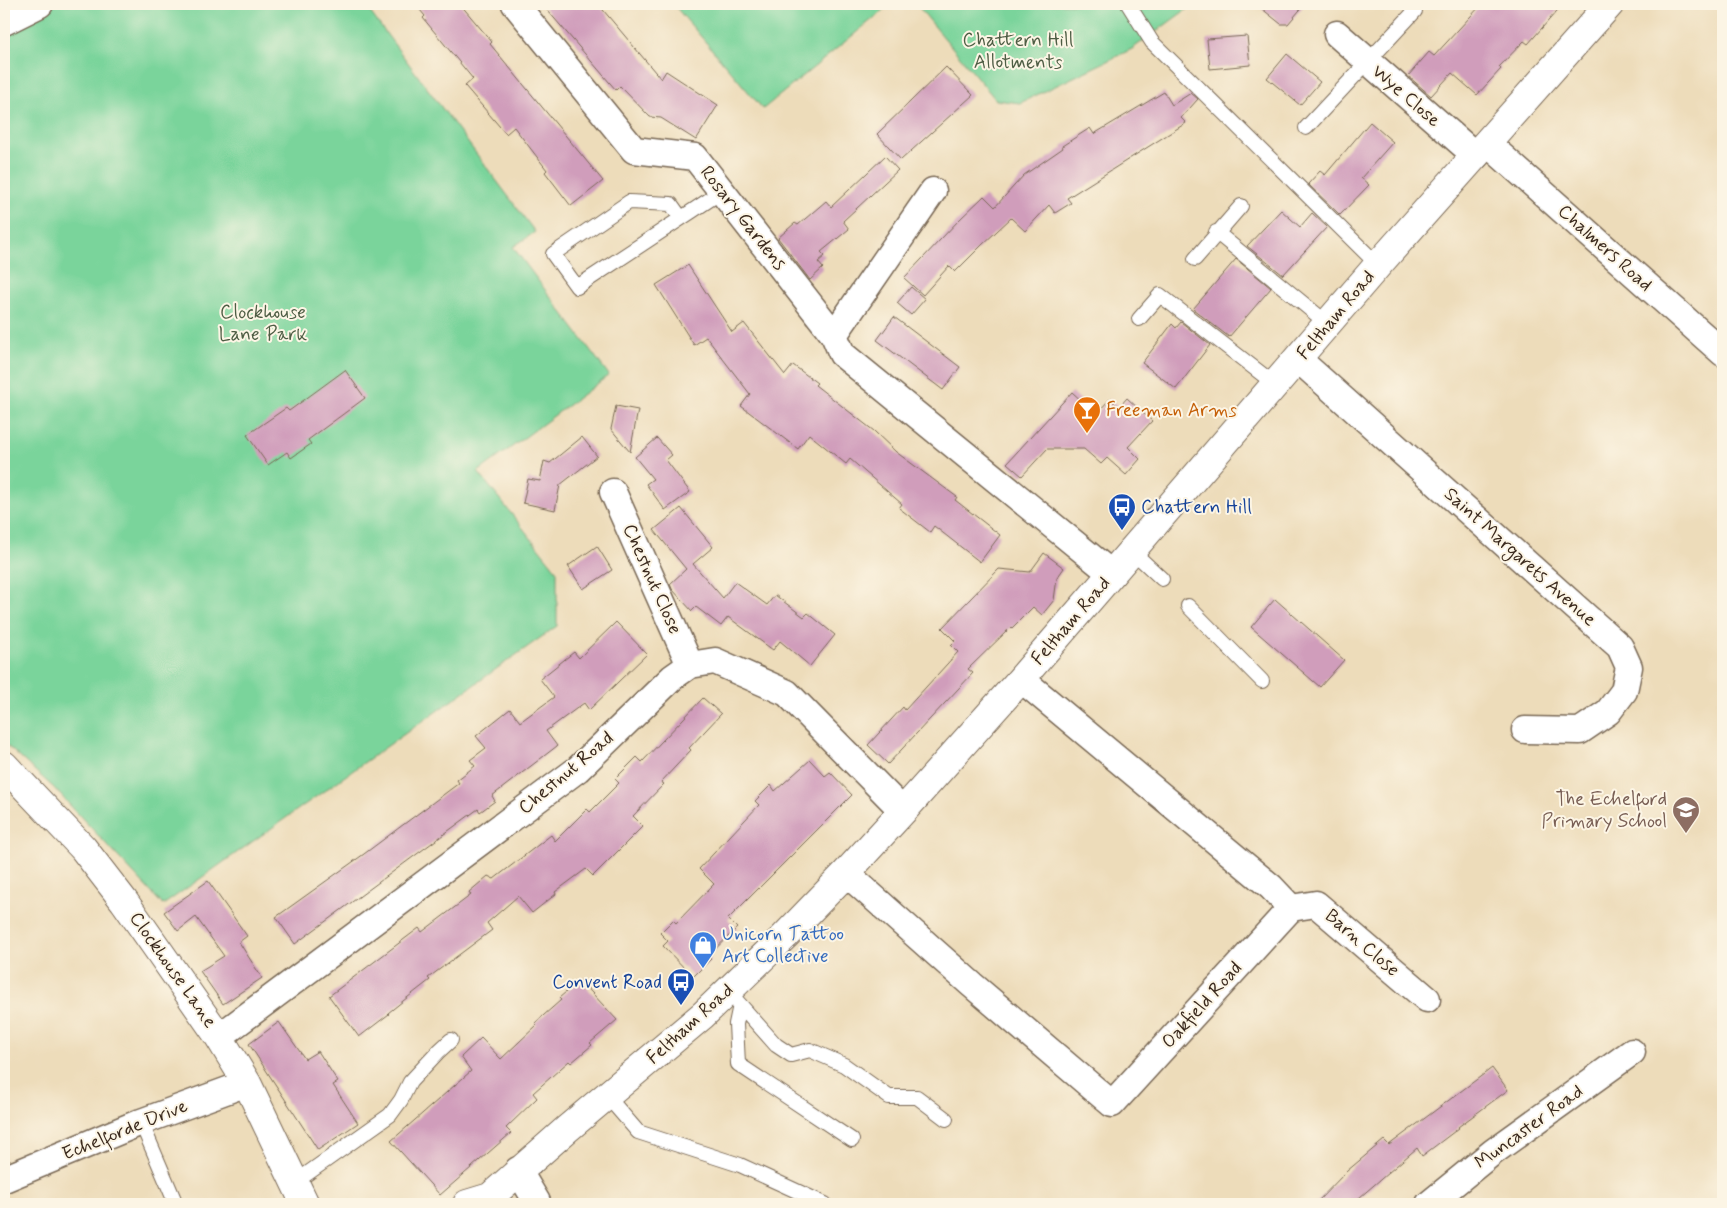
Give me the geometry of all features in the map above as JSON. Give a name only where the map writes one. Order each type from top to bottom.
[{"type":"main road","name":"Feltham Road","points":[[482,1202],[681,1034],[734,998],[1021,679],[1378,265],[1610,4]]},
{"type":"main road","name":"Clockhouse Lane","points":[[7,774],[82,848],[136,916],[219,1036],[247,1082],[302,1199]]},
{"type":"street","points":[[4,22],[40,4]]},
{"type":"street","name":"Rosary Gardens","points":[[515,4],[634,150],[695,157],[834,335]]},
{"type":"street","name":"Wye Close","points":[[1337,34],[1368,63],[1482,150]]},
{"type":"street","name":"Chalmers Road","points":[[1482,150],[1723,354]]},
{"type":"street","points":[[933,191],[834,335],[842,354],[1112,574]]},
{"type":"street","name":"Saint Margarets Avenue","points":[[1298,359],[1620,647],[1629,667],[1624,691],[1608,712],[1580,731],[1525,730]]},
{"type":"street","name":"Chestnut Close","points":[[613,492],[690,665]]},
{"type":"street","name":"Chestnut Road","points":[[219,1036],[578,768],[673,678],[690,665],[714,660],[787,693],[903,812]]},
{"type":"street","points":[[1021,679],[1264,881],[1291,908]]},
{"type":"street","name":"Oakfield Road","points":[[846,872],[971,984],[1112,1104],[1291,908]]},
{"type":"street","name":"Barn Close","points":[[1291,908],[1316,904],[1427,999]]},
{"type":"street","name":"Muncaster Road","points":[[1429,1204],[1493,1152],[1632,1052]]},
{"type":"street","name":"Echelforde Drive","points":[[4,1179],[141,1122],[247,1082]]},
{"type":"street","points":[[518,1170],[537,1202],[535,1204]]},
{"type":"lane","points":[[1128,4],[1152,42],[1378,265]]},
{"type":"lane","points":[[1306,128],[1415,12]]},
{"type":"lane","points":[[681,218],[671,204],[629,202],[553,254],[577,287],[722,192]]},
{"type":"lane","points":[[1195,258],[1241,206]]},
{"type":"lane","points":[[1216,232],[1328,324]]},
{"type":"lane","points":[[1139,319],[1160,295],[1276,385]]},
{"type":"lane","points":[[1132,551],[1162,579]]},
{"type":"lane","points":[[1188,606],[1262,681]]},
{"type":"lane","points":[[734,998],[776,1045],[791,1055],[810,1050],[844,1066],[889,1097],[917,1097],[946,1119]]},
{"type":"lane","points":[[734,998],[738,1064],[852,1140]]},
{"type":"lane","points":[[302,1199],[390,1115],[401,1100],[410,1082],[438,1051],[451,1040]]},
{"type":"lane","points":[[607,1096],[638,1132],[740,1166],[824,1204]]},
{"type":"lane","points":[[141,1122],[176,1204]]},
{"type":"green space","name":"Clockhouse Lane Park","points":[[54,4],[364,4],[535,232],[513,247],[609,375],[478,472],[557,571],[557,626],[163,905],[53,787],[4,743],[4,30]]},
{"type":"green space","points":[[673,4],[891,4],[763,109]]},
{"type":"green space","name":"Chattern Hill Allotments","points":[[916,4],[1194,4],[1132,49],[1020,103],[996,100]]},
{"type":"building","points":[[415,4],[460,4],[492,42],[490,44],[603,181],[571,206],[545,172],[547,170],[514,127],[506,134],[465,86],[473,79],[423,18],[425,16]]},
{"type":"building","points":[[542,4],[598,4],[661,79],[666,71],[718,105],[696,140],[661,118],[650,117],[620,86],[616,90]]},
{"type":"building","points":[[1256,4],[1305,4],[1288,24],[1281,24]]},
{"type":"building","points":[[1482,4],[1563,4],[1528,44],[1524,41],[1499,67],[1501,69],[1477,95],[1452,73],[1431,96],[1408,76],[1429,52],[1434,56]]},
{"type":"building","points":[[1247,36],[1250,65],[1210,69],[1207,39]]},
{"type":"building","points":[[1287,54],[1320,82],[1300,105],[1267,78]]},
{"type":"building","points":[[946,67],[973,95],[901,160],[877,134]]},
{"type":"building","points":[[1164,92],[1172,105],[1191,93],[1198,99],[1181,118],[1186,123],[1067,198],[1071,203],[1055,213],[1049,205],[1025,231],[1011,218],[955,272],[949,266],[923,295],[904,278],[984,196],[995,207],[1024,175],[1063,148],[1062,146],[1090,128],[1094,134]]},
{"type":"building","points":[[1370,122],[1393,142],[1361,178],[1369,185],[1340,215],[1308,184],[1320,171],[1325,175]]},
{"type":"building","points":[[885,156],[898,170],[843,221],[849,229],[821,252],[825,256],[818,262],[823,268],[810,280],[778,238],[795,223],[798,225],[826,201],[831,207]]},
{"type":"building","points":[[1281,210],[1300,227],[1312,213],[1327,227],[1283,275],[1247,246]]},
{"type":"building","points":[[1236,259],[1271,288],[1229,337],[1193,309]]},
{"type":"building","points":[[688,265],[732,332],[744,323],[785,375],[793,365],[817,383],[815,385],[874,431],[896,452],[957,497],[955,500],[1000,535],[980,562],[934,526],[930,532],[899,508],[902,504],[850,459],[846,464],[809,434],[798,449],[741,406],[750,394],[706,337],[694,345],[656,285]]},
{"type":"building","points":[[911,287],[925,299],[911,315],[897,303]]},
{"type":"building","points":[[894,317],[960,367],[943,390],[877,340]]},
{"type":"building","points":[[1181,322],[1210,345],[1176,389],[1142,363],[1172,324],[1176,328]]},
{"type":"building","points":[[345,370],[365,398],[308,440],[311,444],[291,458],[287,452],[268,465],[247,435],[286,408],[289,411]]},
{"type":"building","name":"Freeman Arms","points":[[1072,392],[1096,414],[1110,399],[1119,407],[1127,398],[1152,421],[1128,447],[1140,459],[1126,475],[1107,458],[1101,464],[1084,449],[1047,449],[1022,476],[1007,463]]},
{"type":"building","points":[[616,406],[638,410],[630,452],[611,429]]},
{"type":"building","points":[[582,437],[597,456],[560,485],[555,510],[523,503],[528,479],[540,481],[544,461],[550,463]]},
{"type":"building","points":[[657,438],[672,455],[666,460],[690,492],[665,510],[646,484],[653,479],[635,457]]},
{"type":"building","points":[[681,508],[713,547],[693,564],[723,598],[735,582],[767,605],[775,595],[804,617],[808,613],[835,635],[810,666],[780,641],[773,650],[728,617],[721,626],[696,607],[692,611],[672,589],[670,584],[686,569],[654,530]]},
{"type":"building","points":[[597,546],[612,570],[583,589],[568,566]]},
{"type":"building","points":[[1044,553],[1064,568],[1057,578],[1054,600],[1042,615],[1033,607],[968,669],[973,673],[888,764],[868,745],[903,707],[905,710],[958,652],[951,645],[955,641],[942,628],[999,569],[1030,572]]},
{"type":"building","points":[[1275,599],[1344,660],[1320,687],[1251,627]]},
{"type":"building","points":[[616,622],[647,654],[589,710],[584,703],[546,731],[557,746],[492,796],[495,801],[480,812],[478,809],[295,944],[276,917],[459,783],[457,780],[475,766],[470,760],[486,748],[476,736],[510,709],[520,722],[554,697],[540,679],[574,652],[579,658]]},
{"type":"building","points":[[703,698],[721,714],[661,782],[664,784],[633,816],[643,826],[593,876],[586,869],[555,892],[556,894],[532,913],[518,896],[487,923],[492,930],[428,978],[430,980],[359,1037],[329,996],[419,928],[422,932],[471,895],[469,892],[488,876],[494,879],[551,835],[555,841],[587,809],[590,812],[619,783],[615,779],[637,757],[642,762]]},
{"type":"building","points":[[810,760],[825,776],[830,772],[852,795],[728,919],[737,928],[708,956],[711,959],[693,977],[663,946],[668,941],[660,933],[673,920],[676,923],[714,884],[699,869],[759,805],[755,801],[771,785],[775,791]]},
{"type":"building","points":[[208,881],[247,936],[239,942],[262,978],[223,1004],[200,971],[224,956],[196,917],[178,931],[164,912]]},
{"type":"building","points":[[580,980],[617,1020],[590,1043],[592,1045],[571,1063],[569,1061],[533,1093],[537,1098],[506,1128],[511,1133],[440,1195],[391,1141],[471,1071],[461,1057],[481,1038],[501,1059],[537,1025],[535,1023],[561,1000],[559,998]]},
{"type":"building","points":[[279,1022],[305,1059],[318,1051],[338,1082],[333,1085],[358,1123],[318,1150],[249,1044]]},
{"type":"building","points":[[1492,1068],[1508,1090],[1459,1128],[1422,1156],[1417,1148],[1352,1204],[1315,1204],[1347,1171],[1384,1140],[1389,1145]]},
{"type":"place","name":"Freeman Arms","points":[[1087,434]]},
{"type":"place","name":"Chattern Hill","points":[[1122,531]]},
{"type":"place","name":"The Echelford Primary School","points":[[1686,834]]},
{"type":"place","name":"Unicorn Tattoo Art Collective","points":[[703,969]]},
{"type":"place","name":"Convent Road","points":[[681,1006]]}]
